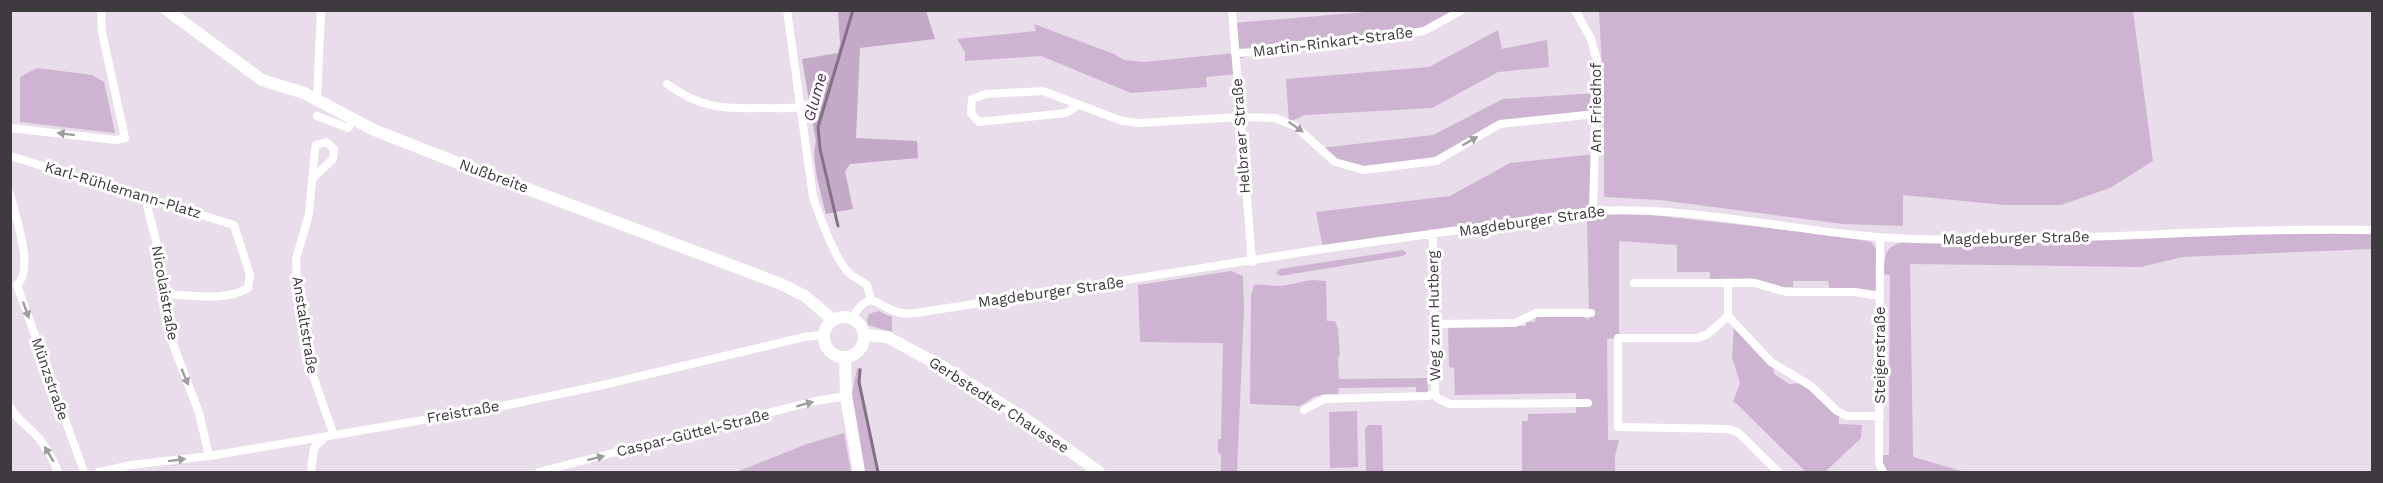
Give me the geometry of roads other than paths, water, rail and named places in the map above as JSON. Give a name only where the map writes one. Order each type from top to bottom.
[{"type":"main road","name":"Nußbreite","points":[[167,10],[262,80],[317,100],[353,120],[453,161],[782,284],[805,296],[832,320]]},
{"type":"main road","points":[[842,317],[852,318],[861,325],[864,335],[864,341],[859,350],[845,357],[832,353],[824,335],[827,327],[832,320],[842,317]]},
{"type":"main road","name":"Gerbstedter Chaussee","points":[[864,335],[887,337],[942,367],[1027,420],[1099,472]]},
{"type":"main road","points":[[845,357],[846,396],[859,472]]},
{"type":"street","points":[[317,100],[321,10]]},
{"type":"street","points":[[787,10],[813,197],[821,222],[844,266],[851,275],[867,285],[871,300],[859,306],[852,318]]},
{"type":"street","name":"Helbraer Straße","points":[[1232,10],[1252,262]]},
{"type":"street","name":"Martin-Rinkart-Straße","points":[[1235,53],[1259,52],[1276,46],[1386,37],[1424,31],[1462,10]]},
{"type":"street","name":"Am Friedhof","points":[[1575,10],[1595,51],[1593,211]]},
{"type":"street","points":[[10,128],[121,140],[125,138],[102,32],[102,12]]},
{"type":"street","points":[[667,84],[707,106],[722,109],[800,107]]},
{"type":"street","points":[[1077,106],[1066,113],[979,122],[971,113],[972,99],[986,94],[1043,91],[1077,106],[1122,121],[1141,123],[1263,116],[1286,121],[1301,131],[1335,162],[1364,170],[1436,161],[1500,124],[1596,114]]},
{"type":"street","points":[[317,116],[348,128],[353,120]]},
{"type":"street","name":"Karl-Rühlemann-Platz","points":[[10,156],[234,225],[250,275],[248,288],[218,296],[165,294]]},
{"type":"street","name":"Anstaltstraße","points":[[313,178],[308,220],[296,259],[297,282],[308,361],[331,434]]},
{"type":"street","name":"Münzstraße","points":[[10,195],[25,264],[23,278],[14,286],[84,472]]},
{"type":"street","name":"Nicolaistraße","points":[[145,198],[159,253],[173,344],[199,413],[209,456]]},
{"type":"street","name":"Magdeburger Straße","points":[[871,300],[900,313],[916,313],[1252,262],[1323,249],[1593,211],[1650,210],[1880,237],[2016,239],[2222,232],[2373,230]]},
{"type":"street","name":"Weg zum Hutberg","points":[[1433,234],[1436,395]]},
{"type":"street","name":"Steigerstraße","points":[[1880,237],[1879,464],[1883,472]]},
{"type":"street","points":[[1634,283],[1755,283],[1786,292],[1855,292],[1880,296]]},
{"type":"street","points":[[1728,283],[1728,316],[1771,362],[1810,386],[1837,411],[1847,416],[1880,416]]},
{"type":"street","points":[[1434,324],[1515,323],[1536,313],[1591,313]]},
{"type":"street","points":[[1728,316],[1708,334],[1698,338],[1618,338],[1618,427],[1728,429],[1739,433],[1778,472]]},
{"type":"street","name":"Freistraße","points":[[99,472],[131,465],[209,456],[494,407],[603,385],[804,337],[824,335]]},
{"type":"street","points":[[1304,410],[1324,399],[1436,395],[1450,404],[1588,403]]},
{"type":"street","name":"Caspar-Güttel-Straße","points":[[540,472],[815,401],[846,396]]},
{"type":"street","points":[[10,407],[16,417],[35,434],[45,447],[58,472]]},
{"type":"street","points":[[311,472],[310,465],[314,448],[331,434]]},
{"type":"waterway","name":"Glume","points":[[838,226],[820,149],[818,127],[853,10]]},
{"type":"waterway","name":"Glume","points":[[860,370],[859,382],[878,472]]}]
